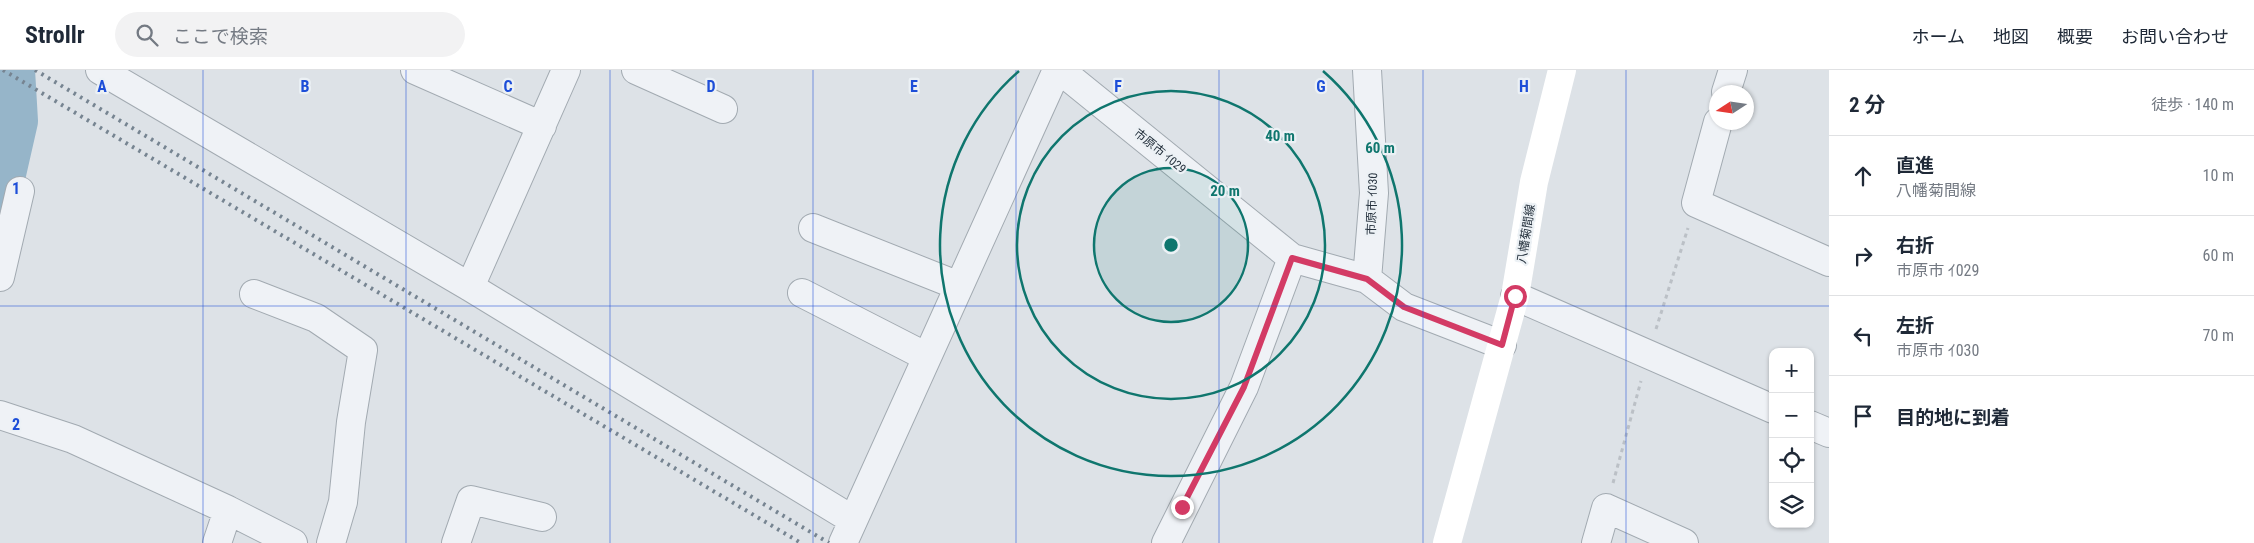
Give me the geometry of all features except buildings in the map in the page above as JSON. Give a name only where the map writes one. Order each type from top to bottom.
[{"type":"main road","name":"八幡菊間線","points":[[1447,543],[1515,296],[1534,182],[1562,70]]},
{"type":"street","points":[[100,70],[470,287],[848,531],[1059,70]]},
{"type":"street","points":[[415,70],[542,126]]},
{"type":"street","points":[[470,287],[566,70]]},
{"type":"street","points":[[636,70],[723,109]]},
{"type":"street","name":"市原市 ｲ029","points":[[1059,70],[1292,258],[1367,279],[1404,307],[1502,345]]},
{"type":"street","name":"市原市 ｲ030","points":[[1367,70],[1374,192],[1367,279]]},
{"type":"street","points":[[1728,85],[1732,70]]},
{"type":"street","points":[[1716,130],[1696,203],[1829,262]]},
{"type":"street","points":[[0,277],[20,191]]},
{"type":"street","points":[[813,228],[959,286]]},
{"type":"street","points":[[1166,543],[1244,387],[1292,258]]},
{"type":"street","points":[[802,293],[927,357]]},
{"type":"street","points":[[254,294],[316,318],[364,350],[351,422],[343,502],[331,543]]},
{"type":"street","points":[[1515,296],[1769,407]]},
{"type":"street","points":[[0,414],[73,439],[228,510],[294,543]]},
{"type":"street","points":[[1814,427],[1829,434]]},
{"type":"street","points":[[456,543],[470,500],[542,517]]},
{"type":"street","points":[[1596,543],[1606,508],[1684,543]]},
{"type":"street","points":[[217,543],[228,510]]},
{"type":"path","points":[[1606,508],[1649,354],[1696,203]]},
{"type":"waterway","points":[[0,187],[15,121],[12,70]]},
{"type":"railway","points":[[3,70],[801,543]]},
{"type":"railway","points":[[35,70],[829,543]]},
{"type":"route","points":[[1182,507],[1244,387],[1292,258],[1367,279],[1404,307],[1502,345],[1515,296]]}]
